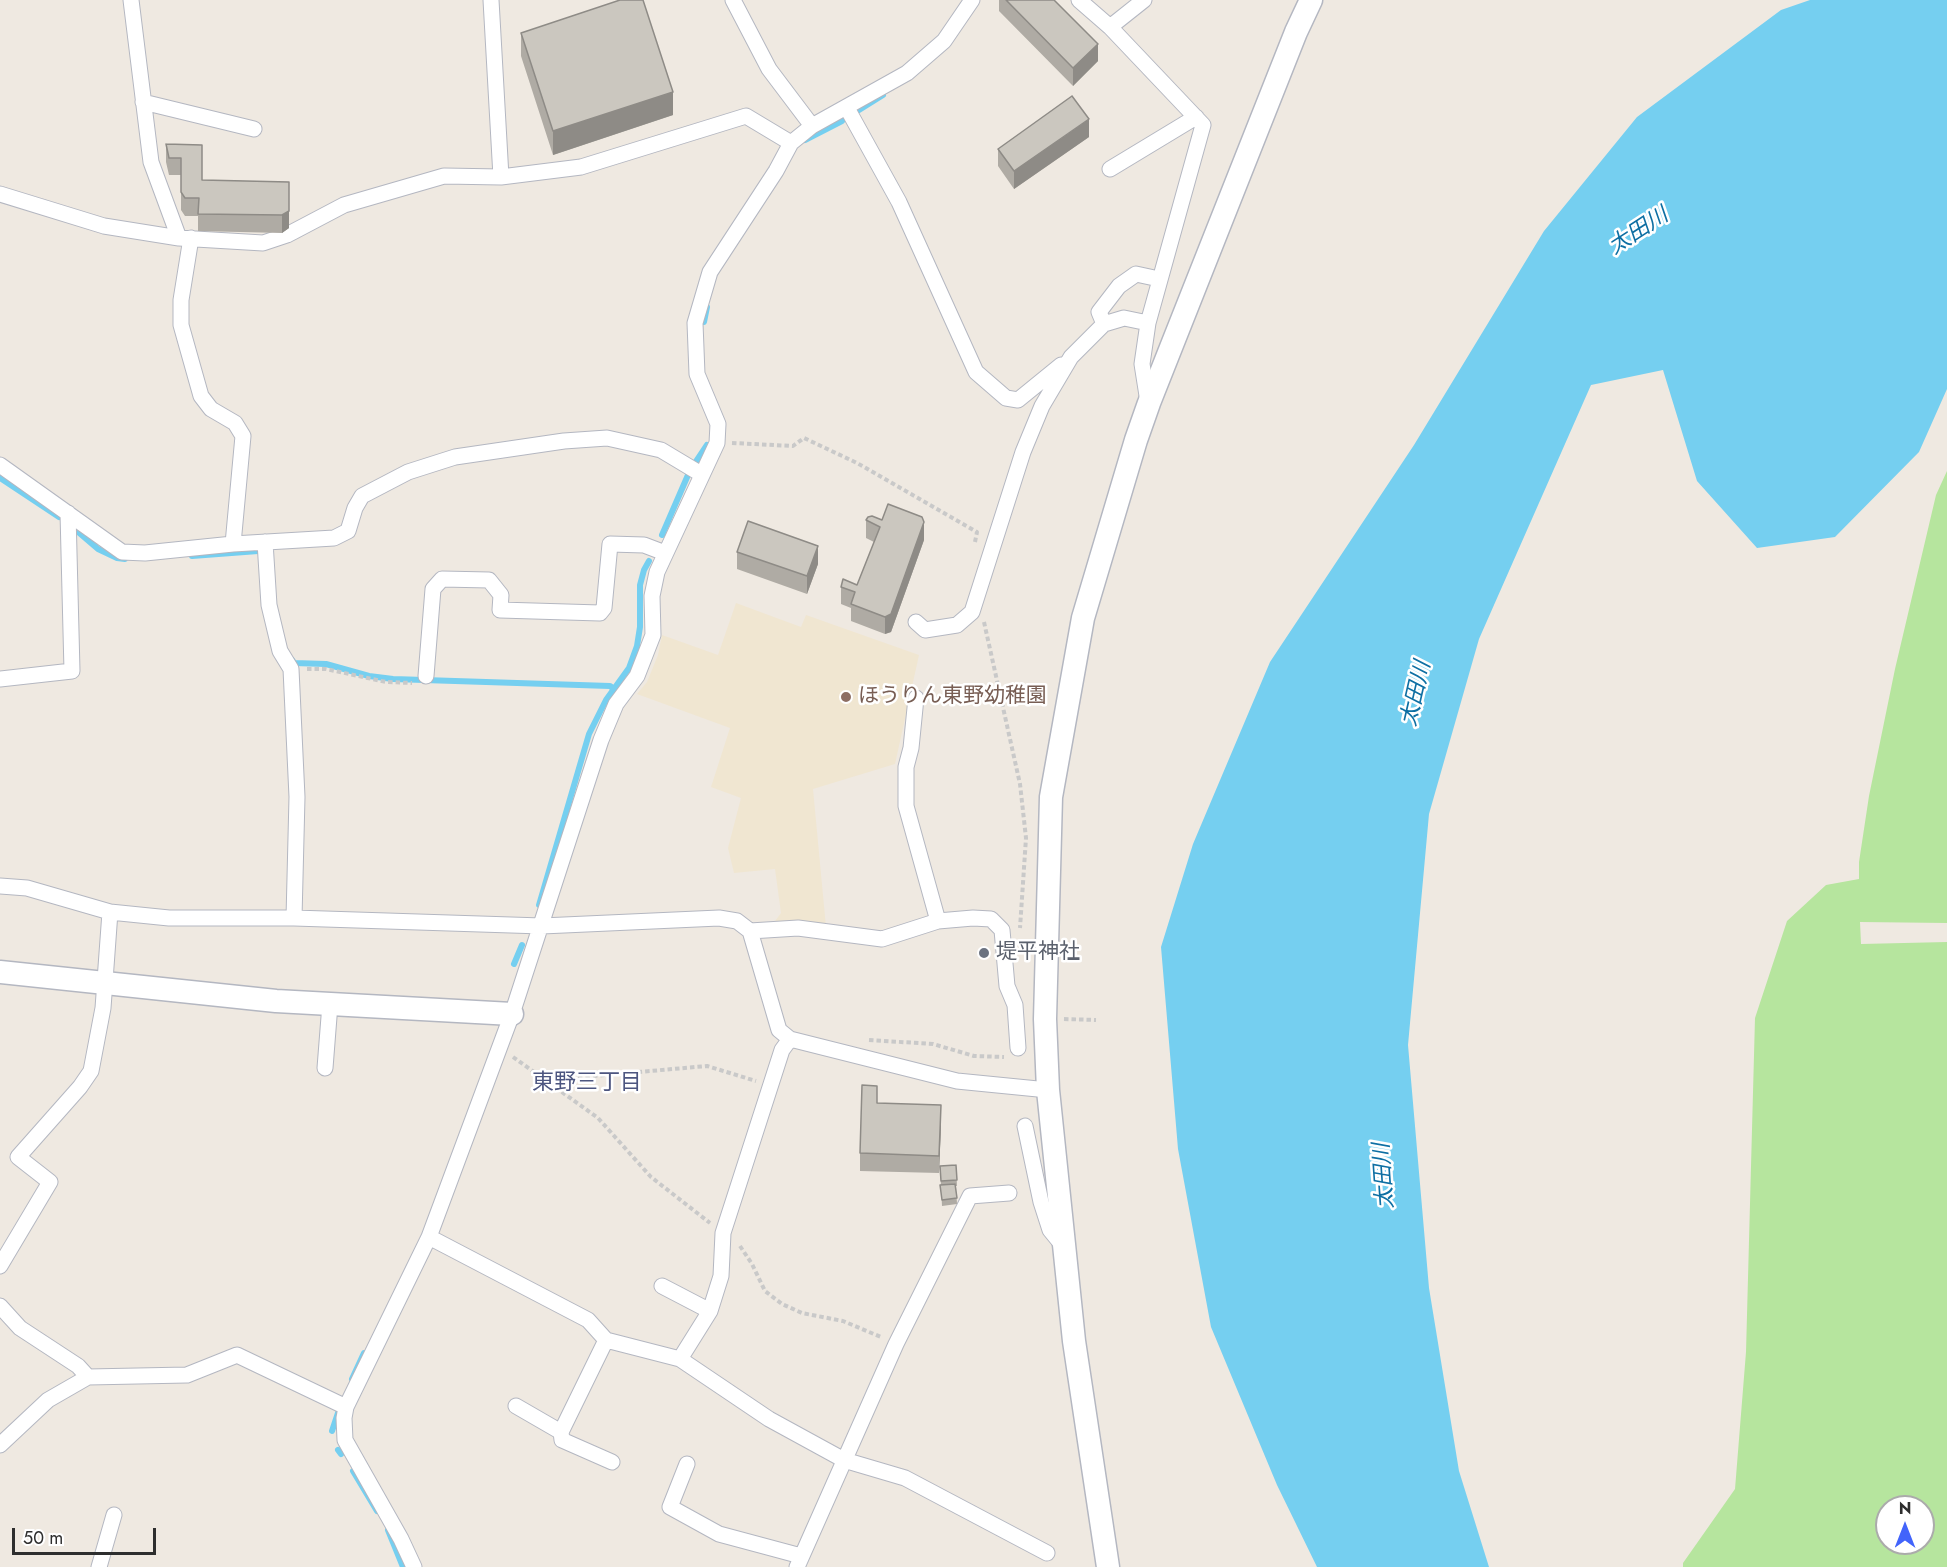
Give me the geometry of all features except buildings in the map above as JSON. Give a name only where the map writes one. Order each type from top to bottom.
[{"type":"street","points":[[130,0],[151,162],[185,238],[181,325],[201,396],[211,409],[236,423],[243,436],[233,544]]},
{"type":"street","points":[[491,0],[501,177]]},
{"type":"street","points":[[733,0],[769,69],[812,126]]},
{"type":"street","points":[[414,1567],[401,1539],[345,1440],[346,1407],[429,1237],[512,1014],[601,740],[616,704],[637,676],[653,635],[652,596],[657,572],[717,442],[718,424],[697,374],[695,323],[710,272],[776,171],[791,143],[812,126],[915,67],[944,41],[972,0]]},
{"type":"street","points":[[1079,0],[1110,27],[1203,125],[1148,323],[1142,364],[1149,403]]},
{"type":"street","points":[[1110,27],[1144,0]]},
{"type":"street","points":[[1108,1567],[1074,1341],[1048,1090],[1045,1019],[1051,797],[1083,618],[1149,403],[1296,32],[1311,0]]},
{"type":"street","points":[[143,102],[254,129]]},
{"type":"street","points":[[847,108],[899,202],[976,372],[1006,398],[1018,400],[1071,357],[1104,324],[1124,318],[1148,323]]},
{"type":"street","points":[[0,194],[104,226],[185,238],[263,243],[287,236],[344,205],[444,176],[501,177],[581,167],[746,116],[791,143]]},
{"type":"street","points":[[1110,169],[1196,117]]},
{"type":"street","points":[[1104,324],[1099,312],[1119,286],[1136,274],[1160,279]]},
{"type":"street","points":[[916,622],[926,630],[957,625],[972,612],[1023,452],[1042,406],[1071,357]]},
{"type":"street","points":[[0,465],[122,552],[144,553],[233,544],[334,538],[348,531],[355,508],[362,496],[408,472],[455,457],[564,441],[608,438],[661,450],[701,474]]},
{"type":"street","points":[[0,679],[72,671],[68,513]]},
{"type":"street","points":[[265,542],[269,605],[280,651],[291,669],[297,797],[294,918]]},
{"type":"street","points":[[421,680],[433,589],[442,579],[489,580],[501,595],[500,610],[600,613],[604,609],[610,544],[644,545],[665,553]]},
{"type":"street","points":[[916,698],[911,748],[906,767],[906,806],[938,921]]},
{"type":"street","points":[[0,886],[27,888],[110,912],[169,918],[294,918],[542,926],[719,918],[737,921],[750,931],[779,1030],[790,1039],[957,1081],[1048,1090]]},
{"type":"street","points":[[0,1266],[50,1182],[18,1157],[80,1088],[91,1071],[103,1008],[110,912]]},
{"type":"street","points":[[750,931],[798,928],[882,939],[938,921],[991,919],[1002,930],[1007,986],[1015,1005]]},
{"type":"street","points":[[0,972],[276,1001],[512,1014]]},
{"type":"street","points":[[1017,977],[1015,1005],[1018,1048]]},
{"type":"street","points":[[325,1068],[330,1004]]},
{"type":"street","points":[[680,1359],[710,1311],[721,1276],[723,1233],[782,1050],[790,1039]]},
{"type":"street","points":[[1025,1126],[1041,1202],[1050,1230],[1065,1249]]},
{"type":"street","points":[[687,1464],[670,1507],[719,1534],[799,1562],[896,1344],[970,1196],[1009,1193]]},
{"type":"street","points":[[429,1237],[588,1320],[606,1340],[680,1359],[769,1419],[844,1460],[905,1478],[1047,1553]]},
{"type":"street","points":[[662,1286],[710,1311]]},
{"type":"street","points":[[0,1306],[20,1328],[78,1366],[88,1377]]},
{"type":"street","points":[[606,1340],[561,1432],[562,1440],[612,1462]]},
{"type":"street","points":[[0,1445],[48,1400],[88,1377],[187,1375],[237,1354],[346,1407]]},
{"type":"street","points":[[516,1406],[561,1432]]},
{"type":"street","points":[[99,1567],[114,1515]]},
{"type":"path","points":[[717,442],[793,446],[804,438],[857,463],[976,532],[975,543]]},
{"type":"path","points":[[972,612],[984,622],[1020,784],[1026,838],[1020,931]]},
{"type":"path","points":[[291,669],[326,669],[386,682],[421,680]]},
{"type":"path","points":[[1054,1019],[1096,1020]]},
{"type":"path","points":[[863,1040],[933,1044],[974,1056],[995,1057]]},
{"type":"path","points":[[499,1049],[547,1080],[598,1118],[651,1177],[739,1245],[752,1264],[765,1291],[782,1304],[802,1313],[843,1321],[896,1344]]},
{"type":"path","points":[[547,1080],[707,1066],[771,1085]]},
{"type":"shaded area","points":[[736,603],[801,627],[806,615],[919,655],[895,764],[813,789],[826,927],[772,925],[781,913],[775,869],[734,873],[728,848],[741,798],[711,787],[730,728],[637,694],[647,682],[658,655],[662,635],[718,655]]},
{"type":"green space","points":[[1947,471],[1947,923],[1860,922],[1861,944],[1947,942],[1947,1567],[1683,1567],[1683,1563],[1735,1489],[1746,1352],[1755,1018],[1787,921],[1826,885],[1859,879],[1859,862],[1869,796],[1895,669],[1936,495]]},
{"type":"water","name":"太田川","points":[[1810,0],[1947,0],[1947,389],[1919,452],[1835,537],[1757,548],[1697,481],[1663,370],[1591,385],[1479,639],[1429,814],[1408,1045],[1429,1288],[1459,1471],[1489,1567],[1317,1567],[1277,1485],[1211,1327],[1178,1149],[1161,947],[1193,844],[1270,662],[1414,445],[1544,231],[1637,117],[1781,10]]},
{"type":"waterway","points":[[859,110],[883,95]]},
{"type":"waterway","points":[[805,140],[842,121]]},
{"type":"waterway","points":[[704,322],[707,307]]},
{"type":"waterway","points":[[695,463],[707,445]]},
{"type":"waterway","points":[[662,535],[688,475]]},
{"type":"waterway","points":[[0,478],[59,517]]},
{"type":"waterway","points":[[77,531],[98,549],[117,558],[125,559]]},
{"type":"waterway","points":[[192,556],[258,551]]},
{"type":"waterway","points":[[539,905],[589,734],[606,700],[629,668],[637,646],[640,627],[640,585],[649,561]]},
{"type":"waterway","points":[[292,660],[294,663],[326,664],[369,676],[393,679],[610,686],[614,689]]},
{"type":"waterway","points":[[514,964],[522,945]]},
{"type":"waterway","points":[[352,1379],[364,1353]]},
{"type":"waterway","points":[[332,1431],[339,1410]]},
{"type":"waterway","points":[[338,1450],[341,1454]]},
{"type":"waterway","points":[[353,1471],[377,1511]]},
{"type":"waterway","points":[[388,1530],[403,1567]]},
{"type":"place","name":"ほうりん東野幼稚園","points":[[846,697]]},
{"type":"place","name":"堤平神社","points":[[984,953]]},
{"type":"district","name":"東野三丁目","points":[[587,1084]]}]
